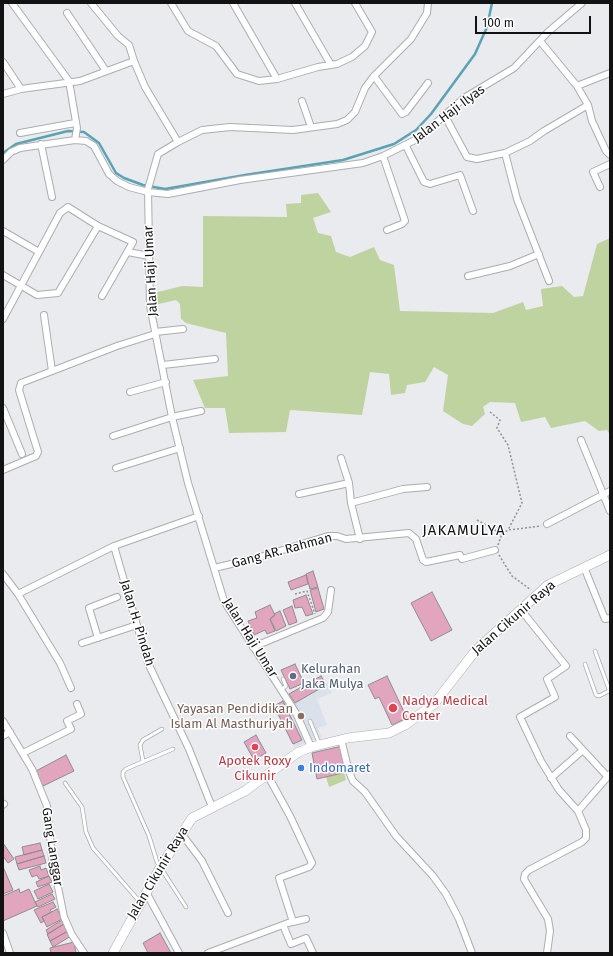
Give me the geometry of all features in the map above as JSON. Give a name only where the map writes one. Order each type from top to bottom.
[{"type":"street","points":[[3,160],[11,152],[20,148],[75,138],[76,126],[69,81],[12,3]]},
{"type":"street","points":[[91,3],[118,36],[127,42],[133,53],[134,61],[158,111],[178,142]]},
{"type":"street","points":[[171,3],[188,31],[217,47],[238,75],[259,81],[277,79],[318,67],[343,63],[352,57],[365,46],[372,35],[372,30],[355,3]]},
{"type":"street","points":[[233,3],[277,79]]},
{"type":"street","points":[[295,3],[331,65]]},
{"type":"street","name":"Jalan Haji Umar","points":[[315,746],[282,689],[224,601],[188,483],[172,417],[163,365],[150,306],[148,188],[158,154],[202,130],[216,128],[293,130],[337,124],[347,120],[355,112],[366,88],[374,76],[394,58],[411,39],[428,10],[428,3]]},
{"type":"street","name":"Jalan Haji Ilyas","points":[[75,138],[86,141],[94,146],[109,174],[117,181],[129,187],[148,188],[168,194],[240,180],[363,163],[406,146],[419,138],[464,98],[514,68],[540,41],[582,3]]},
{"type":"street","points":[[68,13],[106,71]]},
{"type":"street","points":[[540,41],[577,86],[588,105],[592,121],[606,151],[610,156]]},
{"type":"street","points":[[3,94],[21,89],[87,79],[134,61]]},
{"type":"street","points":[[3,62],[21,89]]},
{"type":"street","points":[[577,86],[610,73]]},
{"type":"street","points":[[374,76],[402,114],[428,83]]},
{"type":"street","points":[[302,101],[311,127]]},
{"type":"street","points":[[445,116],[467,157],[477,158],[505,153],[530,141],[588,105]]},
{"type":"street","points":[[20,133],[76,126]]},
{"type":"street","points":[[41,144],[52,197]]},
{"type":"street","points":[[406,146],[424,182],[430,184],[460,175],[473,211]]},
{"type":"street","points":[[505,153],[517,199],[549,281]]},
{"type":"street","points":[[383,156],[405,221],[387,230]]},
{"type":"street","points":[[600,187],[593,172],[610,164]]},
{"type":"street","points":[[3,319],[60,213],[68,207],[98,226],[133,242],[102,296]]},
{"type":"street","points":[[3,275],[37,295],[58,293],[98,226]]},
{"type":"street","points":[[3,231],[39,252]]},
{"type":"street","points":[[128,252],[149,256]]},
{"type":"street","points":[[468,276],[510,266],[539,254]]},
{"type":"street","points":[[44,315],[52,371]]},
{"type":"street","points":[[3,470],[37,454],[38,450],[19,386],[24,381],[155,333],[183,329]]},
{"type":"street","points":[[163,365],[215,359]]},
{"type":"street","points":[[130,392],[166,382]]},
{"type":"street","points":[[3,408],[22,454]]},
{"type":"street","points":[[113,436],[172,417],[201,411]]},
{"type":"street","points":[[581,440],[610,511]]},
{"type":"street","points":[[116,468],[180,448]]},
{"type":"street","points":[[341,458],[349,483],[360,539]]},
{"type":"street","points":[[299,494],[349,483]]},
{"type":"street","points":[[352,503],[403,489],[427,487]]},
{"type":"street","points":[[547,524],[610,491]]},
{"type":"street","points":[[18,594],[114,546],[199,516]]},
{"type":"street","name":"Gang AR. Rahman","points":[[214,568],[250,560],[328,536],[337,536],[346,539],[360,539],[409,533],[416,539],[423,560],[426,562],[460,555],[462,559],[495,550]]},
{"type":"street","name":"Jalan H. Pindah","points":[[114,546],[148,662],[189,748],[212,807]]},
{"type":"street","name":"Jalan Cikunir Raya","points":[[113,953],[140,902],[181,833],[192,818],[245,791],[268,776],[297,753],[315,746],[341,739],[390,733],[422,714],[441,697],[476,650],[537,594],[560,578],[610,555]]},
{"type":"street","points":[[584,567],[605,619],[610,618]]},
{"type":"street","points":[[3,574],[18,594],[60,663],[71,688]]},
{"type":"street","points":[[253,647],[317,620],[328,612],[331,590]]},
{"type":"street","points":[[98,638],[89,608],[117,597]]},
{"type":"street","points":[[521,610],[566,666],[547,679],[555,697],[520,717],[551,778],[568,802],[578,811],[584,823],[586,838],[582,842],[524,874],[524,879],[548,919],[550,930],[547,953]]},
{"type":"street","points":[[82,644],[137,625]]},
{"type":"street","points":[[23,753],[71,729],[67,721],[81,714],[77,704]]},
{"type":"street","name":"Gang Langgar","points":[[3,721],[32,769],[47,806],[52,857],[64,917],[72,935],[84,953]]},
{"type":"street","points":[[3,736],[10,732]]},
{"type":"street","points":[[570,736],[609,775],[578,811]]},
{"type":"street","points":[[341,739],[349,772],[353,781],[365,792],[396,836],[433,876],[446,894],[459,919],[472,953]]},
{"type":"street","points":[[551,778],[584,750]]},
{"type":"street","points":[[268,776],[290,816],[312,863],[309,868],[279,878],[293,922]]},
{"type":"street","points":[[181,833],[202,861],[228,913]]},
{"type":"street","points":[[146,892],[179,953]]},
{"type":"street","points":[[208,953],[283,925],[306,919]]},
{"type":"street","points":[[283,925],[291,944],[306,938],[313,953]]},
{"type":"street","points":[[3,933],[10,953]]},
{"type":"lane","points":[[585,664],[596,695],[599,696],[610,692],[595,651]]},
{"type":"lane","points":[[282,689],[286,686],[283,679]]},
{"type":"lane","points":[[310,721],[315,746]]},
{"type":"lane","points":[[143,760],[140,745],[143,740],[162,730]]},
{"type":"lane","points":[[174,749],[126,768],[123,772],[123,777],[160,868],[186,907]]},
{"type":"lane","points":[[65,783],[82,807],[86,832],[93,848],[140,902]]},
{"type":"path","points":[[490,412],[500,420],[497,428],[508,445],[522,503],[508,530]]},
{"type":"path","points":[[477,520],[502,534]]},
{"type":"path","points":[[537,594],[519,583],[512,576],[495,550],[502,534],[508,530],[547,524]]},
{"type":"path","points":[[295,594],[307,591],[317,620]]},
{"type":"shaded area","name":"Yayasan Pendidikan Islam Al Masthuriyah","points":[[322,675],[332,693],[317,699],[327,725],[318,728],[322,738],[307,742],[295,748],[273,706],[290,697],[289,693]]},
{"type":"green space","points":[[318,193],[331,212],[313,218],[318,233],[331,236],[336,252],[350,257],[374,247],[380,260],[394,265],[400,311],[493,313],[523,302],[526,310],[543,306],[541,289],[562,286],[574,297],[583,296],[597,244],[610,238],[610,435],[607,430],[599,431],[585,421],[551,428],[545,417],[521,422],[515,403],[490,402],[483,407],[485,414],[472,426],[463,424],[443,411],[448,375],[434,367],[425,382],[407,385],[405,393],[391,395],[389,374],[370,372],[362,415],[290,410],[286,432],[229,433],[225,408],[205,408],[193,380],[228,376],[226,333],[186,323],[181,319],[180,304],[176,300],[154,305],[154,293],[182,286],[203,287],[203,216],[287,217],[286,204],[301,203],[301,195]]},
{"type":"green space","points":[[344,773],[346,780],[329,787],[326,777]]},
{"type":"building","points":[[313,571],[318,587],[310,589],[306,574]]},
{"type":"building","points":[[306,575],[308,584],[291,590],[288,582]]},
{"type":"building","points":[[318,588],[324,609],[316,612],[310,590]]},
{"type":"building","points":[[432,592],[452,630],[431,641],[411,603]]},
{"type":"building","points":[[306,595],[313,614],[306,616],[302,607],[295,608],[293,600]]},
{"type":"building","points":[[270,605],[275,615],[270,619],[275,631],[267,634],[265,630],[254,635],[248,621],[257,618],[255,612]]},
{"type":"building","points":[[292,606],[297,622],[289,625],[283,610]]},
{"type":"building","points":[[280,611],[286,626],[276,631],[270,619],[275,615],[274,614]]},
{"type":"building","name":"Kelurahan Jaka Mulya","points":[[295,664],[304,683],[290,689],[281,670]]},
{"type":"building","points":[[321,676],[326,685],[295,703],[289,694]]},
{"type":"building","name":"Nadya Medical Center","points":[[387,676],[407,718],[392,725],[379,697],[375,699],[368,685]]},
{"type":"building","points":[[283,701],[302,740],[293,744],[274,706]]},
{"type":"building","name":"Apotek Roxy Cikunir","points":[[256,735],[266,753],[254,760],[244,742]]},
{"type":"building","points":[[342,746],[347,772],[317,779],[312,753]]},
{"type":"building","points":[[66,755],[74,771],[41,787],[34,772]]},
{"type":"building","points":[[3,843],[14,859],[8,863],[3,856]]},
{"type":"building","points":[[40,843],[42,850],[24,855],[22,847]]},
{"type":"building","points":[[42,850],[44,856],[17,864],[15,857]]},
{"type":"building","points":[[44,856],[46,863],[19,870],[17,864]]},
{"type":"building","points":[[40,866],[41,870],[46,868],[49,876],[39,879],[37,875],[32,877],[29,870]]},
{"type":"building","points":[[4,869],[13,890],[3,894],[3,870]]},
{"type":"building","points":[[49,876],[52,882],[38,887],[36,882]]},
{"type":"building","points":[[49,884],[53,892],[38,899],[34,891]]},
{"type":"building","points":[[19,889],[20,893],[29,889],[37,906],[3,921],[3,896]]},
{"type":"building","points":[[52,894],[55,899],[38,907],[35,902]]},
{"type":"building","points":[[53,902],[56,907],[50,910],[52,912],[42,917],[44,921],[41,923],[34,910]]},
{"type":"building","points":[[57,909],[62,919],[47,927],[42,917]]},
{"type":"building","points":[[62,920],[64,924],[48,934],[46,930]]},
{"type":"building","points":[[64,924],[68,931],[50,941],[47,934]]},
{"type":"building","points":[[68,931],[71,936],[53,947],[50,941]]},
{"type":"building","points":[[160,933],[171,953],[148,953],[143,943]]},
{"type":"building","points":[[74,942],[76,953],[51,953],[50,948]]},
{"type":"waterway","points":[[3,153],[16,144],[68,131],[84,132],[99,143],[116,173],[124,178],[143,185],[165,189],[343,160],[394,144],[416,130],[431,114],[475,54],[487,27],[492,3]]},
{"type":"place","name":"Kelurahan Jaka Mulya","points":[[293,676]]},
{"type":"place","name":"Nadya Medical Center","points":[[393,708]]},
{"type":"place","name":"Yayasan Pendidikan Islam Al Masthuriyah","points":[[301,716]]},
{"type":"place","name":"Apotek Roxy Cikunir","points":[[255,747]]},
{"type":"place","name":"Indomaret","points":[[301,768]]},
{"type":"district","name":"JAKAMULYA","points":[[464,531]]}]
